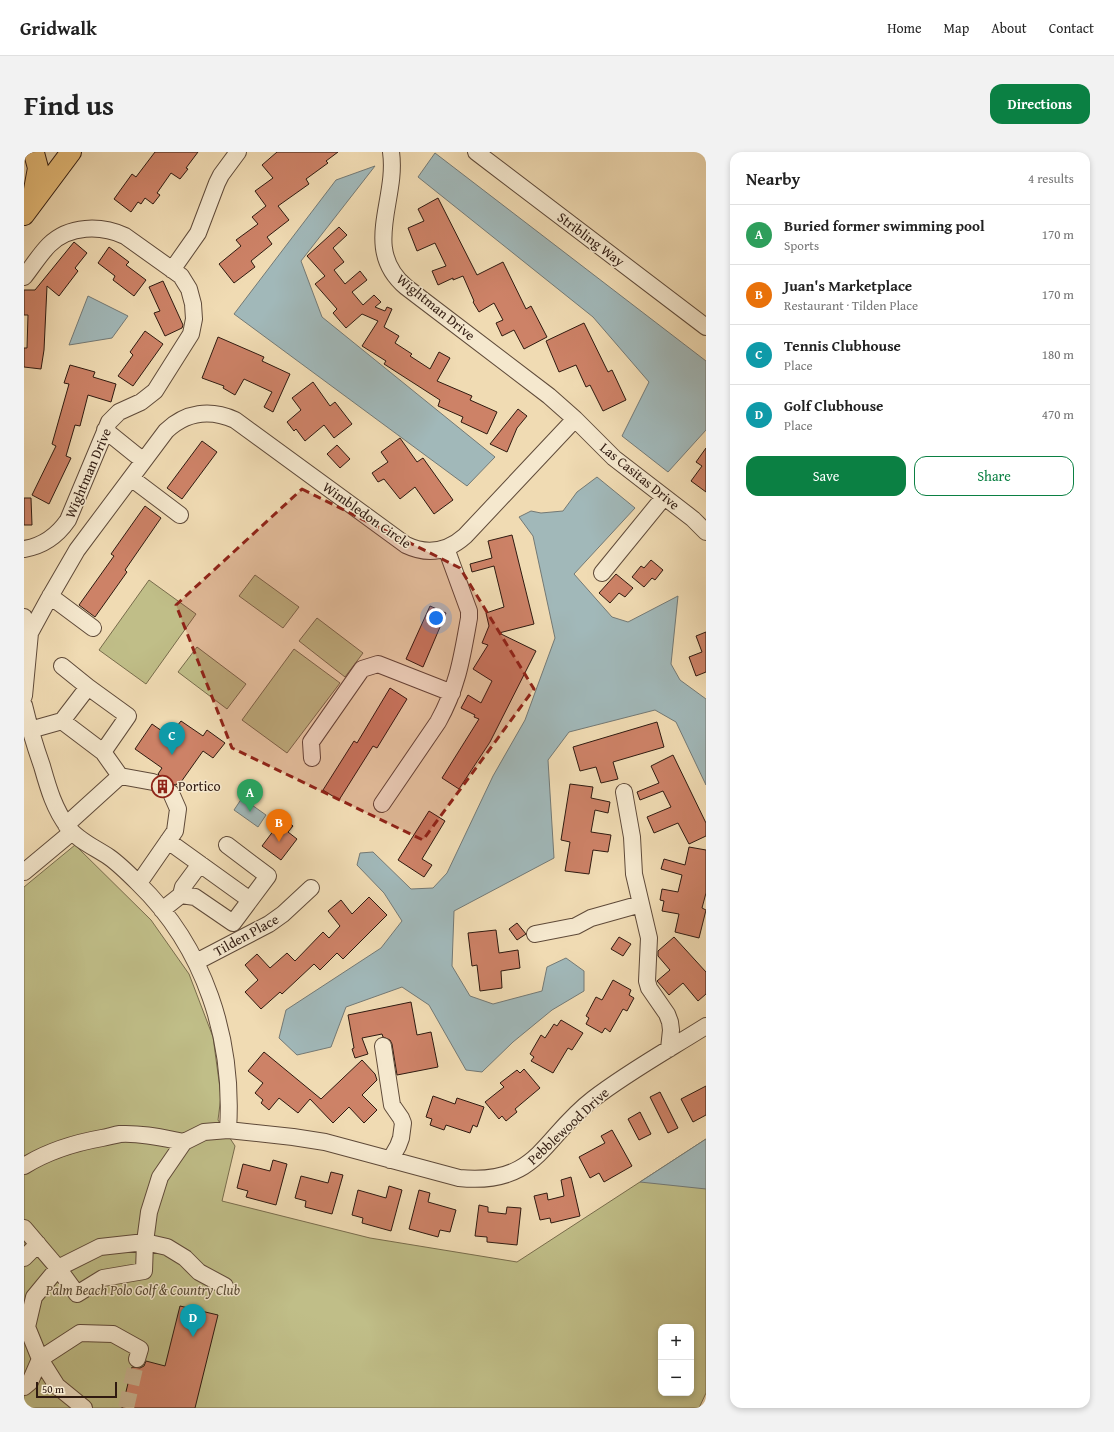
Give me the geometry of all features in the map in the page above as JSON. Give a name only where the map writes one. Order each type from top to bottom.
[{"type":"main road","points":[[28,210],[71,152]]},
{"type":"main road","points":[[28,210],[38,168],[31,156]]},
{"type":"street","points":[[172,270],[198,233],[217,183],[238,152]]},
{"type":"street","name":"Wightman Drive","points":[[392,152],[393,169],[383,240],[387,263],[395,276],[406,287],[549,396],[575,419]]},
{"type":"street","name":"Stribling Way","points":[[476,152],[706,327]]},
{"type":"street","name":"Wightman Drive","points":[[24,277],[49,244],[63,235],[86,228],[102,229],[118,233],[132,240],[181,276],[193,304],[194,319],[191,334],[155,391],[141,402],[119,412],[109,422],[68,520],[64,526],[46,542],[24,550]]},
{"type":"street","name":"Wimbledon Circle","points":[[27,637],[78,550],[144,460],[166,431],[178,421],[192,415],[221,414],[235,420],[406,545],[413,549],[430,551],[446,548],[458,542],[465,536],[575,419]]},
{"type":"street","name":"Las Casitas Drive","points":[[575,419],[614,458],[693,519],[706,532]]},
{"type":"street","points":[[105,430],[144,460]]},
{"type":"street","points":[[131,478],[180,515]]},
{"type":"street","points":[[602,573],[664,497]]},
{"type":"street","points":[[382,804],[438,722],[452,693],[459,673],[469,618],[467,603],[446,548]]},
{"type":"street","points":[[50,596],[93,628]]},
{"type":"street","points":[[24,617],[27,637],[24,696]]},
{"type":"street","points":[[312,758],[311,742],[362,670],[378,664],[452,693]]},
{"type":"street","points":[[62,666],[128,716],[103,752]]},
{"type":"street","points":[[30,730],[62,722],[88,687]]},
{"type":"street","points":[[24,705],[30,730],[51,795],[69,828],[110,858],[138,883],[162,910],[180,934],[196,962],[213,1002],[225,1048],[229,1089],[228,1130]]},
{"type":"street","points":[[62,722],[103,752],[120,776],[153,782]]},
{"type":"street","points":[[24,872],[120,776]]},
{"type":"street","points":[[624,792],[632,837],[634,874],[649,938],[647,981],[649,988],[668,1014],[671,1030],[669,1049]]},
{"type":"street","points":[[138,883],[175,831],[178,809],[171,794]]},
{"type":"street","points":[[168,841],[250,900]]},
{"type":"street","points":[[181,895],[194,897],[233,923],[268,876],[228,845]]},
{"type":"street","points":[[162,910],[181,895],[183,887],[200,864]]},
{"type":"street","name":"Tilden Place","points":[[196,962],[269,924],[283,914],[311,888]]},
{"type":"street","points":[[535,934],[576,926],[595,917],[641,904]]},
{"type":"street","points":[[669,1049],[706,1026]]},
{"type":"street","points":[[383,1046],[392,1105],[403,1123],[402,1138],[390,1160]]},
{"type":"street","name":"Pebblewood Drive","points":[[184,1142],[204,1132],[228,1130],[293,1136],[325,1142],[459,1178],[474,1180],[489,1179],[514,1172],[530,1162],[542,1152],[573,1117],[592,1100],[669,1049]]},
{"type":"street","points":[[24,1166],[61,1148],[88,1140],[120,1134],[154,1136],[184,1142],[160,1177],[150,1212],[145,1242],[144,1271],[104,1278],[77,1294],[58,1268],[24,1228]]},
{"type":"street","points":[[84,1408],[57,1386],[40,1359],[27,1327],[34,1297],[58,1268],[100,1247],[145,1242],[167,1247],[185,1258],[199,1272],[225,1286]]},
{"type":"street","points":[[24,1258],[38,1244]]},
{"type":"street","points":[[24,1387],[30,1382],[40,1359],[80,1333],[113,1334],[140,1349],[137,1359]]},
{"type":"highlighted area","points":[[302,489],[460,568],[534,689],[423,840],[232,748],[176,605]]},
{"type":"green space","points":[[255,575],[299,607],[283,628],[239,596]]},
{"type":"green space","points":[[149,580],[196,614],[146,684],[99,650]]},
{"type":"green space","points":[[317,618],[363,653],[345,677],[299,641]]},
{"type":"green space","points":[[197,647],[246,684],[227,709],[178,672]]},
{"type":"green space","points":[[294,649],[340,683],[287,753],[242,720]]},
{"type":"green space","name":"Palm Beach Polo Golf & Country Club","points":[[75,845],[151,920],[189,974],[213,1037],[221,1096],[218,1120],[235,1146],[222,1201],[370,1238],[517,1262],[706,1139],[706,1393],[699,1408],[24,1408],[24,887]]},
{"type":"water","points":[[435,153],[706,361],[706,430],[668,472],[622,436],[649,382],[593,317],[418,177]]},
{"type":"water","points":[[375,166],[301,261],[322,317],[495,457],[467,486],[234,314],[336,180]]},
{"type":"water","points":[[88,296],[128,316],[112,338],[69,345]]},
{"type":"water","points":[[597,477],[635,508],[574,574],[612,617],[628,622],[678,596],[671,664],[680,680],[706,699],[706,785],[676,722],[655,710],[569,732],[548,760],[554,858],[454,911],[452,966],[470,996],[493,1004],[542,991],[547,967],[566,958],[584,971],[584,991],[552,1010],[513,1042],[482,1072],[466,1070],[429,1005],[402,987],[346,1007],[331,1047],[297,1055],[279,1038],[286,1010],[381,948],[402,921],[384,893],[357,865],[360,853],[373,852],[411,889],[433,888],[447,873],[493,776],[525,720],[555,638],[533,536],[519,517],[531,511],[541,513],[563,511],[577,492]]},
{"type":"water","points":[[242,798],[266,815],[258,827],[234,810]]},
{"type":"water","points":[[706,1139],[706,1189],[640,1182]]},
{"type":"building","points":[[155,152],[198,152],[180,179],[171,173],[157,193],[160,195],[153,204],[145,198],[141,204],[138,202],[131,212],[114,199],[132,174],[136,177]]},
{"type":"building","points":[[277,152],[338,152],[326,161],[328,163],[306,179],[309,184],[278,206],[289,220],[267,237],[272,244],[251,261],[255,267],[234,283],[219,264],[241,246],[236,240],[258,224],[252,217],[266,206],[255,191],[273,178],[262,165]]},
{"type":"building","points":[[438,198],[477,275],[503,262],[526,309],[531,306],[547,337],[524,349],[514,330],[502,336],[496,323],[503,320],[494,303],[479,312],[473,302],[474,301],[463,276],[453,280],[453,278],[438,285],[432,271],[446,266],[435,243],[417,251],[408,228],[424,221],[418,209]]},
{"type":"building","points":[[339,227],[347,235],[333,248],[344,262],[334,270],[345,284],[360,271],[367,280],[352,292],[363,305],[374,295],[381,302],[375,307],[385,311],[387,307],[392,309],[384,327],[399,336],[395,343],[412,354],[410,356],[430,369],[439,352],[450,358],[437,381],[472,396],[470,400],[497,412],[487,434],[461,422],[463,417],[438,406],[440,400],[384,364],[386,361],[362,346],[378,321],[362,314],[346,328],[333,313],[337,309],[315,284],[325,276],[307,256]]},
{"type":"building","points":[[74,242],[87,253],[75,268],[78,271],[59,296],[47,286],[44,350],[41,369],[24,367],[24,348],[27,348],[28,315],[24,315],[24,290],[35,290]]},
{"type":"building","points":[[109,247],[129,262],[126,265],[146,280],[134,296],[113,280],[115,276],[98,263]]},
{"type":"building","points":[[163,281],[183,325],[182,328],[165,336],[154,313],[160,311],[149,287]]},
{"type":"building","points":[[584,323],[608,372],[612,370],[626,400],[603,411],[590,385],[586,387],[576,365],[559,372],[546,341]]},
{"type":"building","points":[[145,331],[163,344],[133,386],[118,376],[133,355],[130,352]]},
{"type":"building","points":[[218,337],[264,357],[262,361],[290,374],[273,412],[264,407],[272,392],[244,379],[235,395],[223,388],[224,386],[202,378]]},
{"type":"building","points":[[70,365],[95,372],[93,377],[116,384],[111,402],[88,395],[80,426],[75,425],[66,456],[71,458],[49,504],[32,495],[56,446],[52,444],[69,384],[64,383]]},
{"type":"building","points":[[313,382],[330,406],[335,402],[352,424],[334,438],[324,425],[305,441],[296,429],[294,431],[287,422],[301,410],[292,398]]},
{"type":"building","points":[[518,409],[527,416],[517,428],[507,452],[490,444]]},
{"type":"building","points":[[400,438],[417,462],[423,458],[453,500],[434,514],[415,487],[400,499],[384,479],[378,482],[372,473],[388,462],[381,452]]},
{"type":"building","points":[[202,441],[217,452],[182,499],[167,488]]},
{"type":"building","points":[[337,445],[350,459],[340,468],[327,454]]},
{"type":"building","points":[[706,448],[706,492],[691,481],[702,466],[696,462]]},
{"type":"building","points":[[24,498],[31,498],[32,525],[24,525]]},
{"type":"building","points":[[145,506],[161,518],[125,570],[127,572],[95,617],[79,605],[114,556],[111,554]]},
{"type":"building","points":[[512,535],[534,624],[499,633],[536,651],[490,742],[459,789],[442,778],[479,719],[474,717],[475,715],[461,708],[468,695],[481,703],[492,681],[473,669],[488,645],[482,643],[489,626],[486,613],[504,607],[494,566],[472,572],[470,564],[492,558],[488,541]]},
{"type":"building","points":[[651,560],[663,570],[655,580],[652,578],[644,587],[632,577],[641,566],[644,568]]},
{"type":"building","points":[[616,574],[633,588],[625,597],[619,593],[610,603],[599,593]]},
{"type":"building","points":[[430,606],[446,613],[423,667],[406,659]]},
{"type":"building","points":[[706,632],[706,672],[696,676],[689,657],[702,652],[696,636]]},
{"type":"building","points":[[390,688],[407,699],[377,748],[373,746],[339,800],[323,790],[354,741],[357,743]]},
{"type":"building","points":[[181,721],[203,736],[207,730],[225,743],[213,758],[203,751],[181,782],[179,781],[176,785],[168,784],[164,787],[162,795],[156,791],[162,784],[162,778],[158,774],[162,768],[135,749],[152,724],[169,736]]},
{"type":"building","points":[[657,722],[664,747],[613,762],[618,779],[601,783],[596,767],[580,771],[573,747]]},
{"type":"building","points":[[673,755],[706,823],[706,836],[689,844],[678,823],[654,833],[647,817],[671,807],[663,791],[640,800],[637,792],[659,783],[651,766]]},
{"type":"building","points":[[570,784],[593,787],[591,798],[610,802],[608,813],[595,810],[591,832],[611,835],[608,852],[593,850],[589,874],[565,871],[570,842],[561,840]]},
{"type":"building","points":[[429,811],[445,821],[422,859],[432,865],[424,877],[398,860]]},
{"type":"building","points":[[283,818],[293,826],[288,832],[297,839],[281,860],[262,846]]},
{"type":"building","points":[[689,847],[706,850],[706,893],[702,908],[706,910],[699,938],[675,932],[679,914],[662,911],[664,901],[660,900],[662,889],[678,892],[682,875],[661,869],[664,859],[685,865]]},
{"type":"building","points":[[369,897],[387,915],[343,959],[337,953],[320,970],[314,964],[282,994],[280,992],[261,1009],[245,992],[258,980],[245,965],[257,954],[270,968],[287,953],[295,961],[323,932],[329,938],[340,926],[328,911],[341,900],[352,914]]},
{"type":"building","points":[[517,923],[526,934],[517,940],[509,929]]},
{"type":"building","points":[[496,930],[499,953],[518,950],[520,968],[501,971],[502,988],[480,991],[477,965],[472,966],[468,933]]},
{"type":"building","points":[[619,937],[631,944],[623,956],[611,949]]},
{"type":"building","points":[[674,937],[706,972],[706,994],[698,1001],[683,983],[669,995],[657,981],[670,970],[658,956],[658,951]]},
{"type":"building","points":[[613,980],[631,990],[629,995],[634,998],[627,1011],[623,1009],[610,1032],[605,1028],[602,1033],[586,1024],[589,1018],[586,1016],[596,997],[602,1000]]},
{"type":"building","points":[[411,1002],[417,1035],[431,1032],[438,1067],[397,1075],[392,1044],[390,1040],[383,1037],[382,1034],[362,1038],[368,1054],[355,1058],[352,1049],[354,1048],[348,1015]]},
{"type":"building","points":[[561,1020],[583,1033],[572,1050],[568,1048],[553,1073],[531,1061],[534,1057],[530,1054],[541,1035],[545,1038],[554,1024],[557,1026]]},
{"type":"building","points":[[264,1052],[321,1099],[362,1060],[375,1074],[377,1080],[362,1095],[377,1110],[364,1123],[349,1107],[333,1123],[310,1099],[298,1113],[279,1098],[269,1110],[261,1103],[263,1100],[255,1093],[263,1083],[248,1071]]},
{"type":"building","points":[[524,1069],[540,1088],[515,1109],[517,1112],[506,1121],[502,1116],[499,1119],[485,1102],[504,1087],[500,1083],[517,1070],[520,1073]]},
{"type":"building","points":[[706,1086],[706,1115],[693,1122],[681,1099]]},
{"type":"building","points":[[660,1092],[678,1128],[668,1133],[650,1097]]},
{"type":"building","points":[[433,1096],[455,1104],[457,1098],[484,1107],[477,1127],[473,1125],[470,1133],[446,1125],[444,1130],[430,1125],[432,1119],[426,1117]]},
{"type":"building","points":[[640,1112],[651,1134],[639,1140],[628,1119]]},
{"type":"building","points":[[612,1130],[632,1166],[604,1182],[599,1173],[590,1178],[579,1157],[605,1143],[601,1136]]},
{"type":"building","points":[[273,1160],[287,1164],[276,1205],[246,1197],[248,1191],[237,1188],[243,1164],[270,1171]]},
{"type":"building","points":[[331,1172],[343,1175],[332,1214],[305,1207],[306,1201],[295,1198],[301,1176],[328,1183]]},
{"type":"building","points":[[571,1177],[580,1216],[551,1223],[550,1218],[540,1220],[534,1196],[547,1193],[548,1200],[564,1196],[561,1180]]},
{"type":"building","points":[[389,1186],[402,1190],[391,1231],[362,1223],[363,1218],[352,1215],[358,1190],[386,1198]]},
{"type":"building","points":[[419,1190],[430,1193],[428,1202],[456,1210],[450,1232],[440,1230],[438,1237],[409,1229]]},
{"type":"building","points":[[479,1205],[488,1207],[488,1212],[506,1214],[507,1207],[521,1208],[517,1245],[487,1242],[487,1237],[475,1236]]},
{"type":"building","points":[[180,1306],[218,1315],[195,1408],[122,1408],[132,1367],[140,1368],[144,1366],[146,1361],[165,1366]]},
{"type":"tunnel","points":[[153,782],[171,793]]},
{"type":"tunnel","points":[[126,1408],[137,1359]]},
{"type":"place","name":"Tennis Clubhouse","points":[[172,755]]},
{"type":"place","name":"Portico","points":[[162,786]]},
{"type":"place","name":"Buried former swimming pool","points":[[250,812]]},
{"type":"place","name":"Juan's Marketplace","points":[[279,842]]},
{"type":"place","name":"Golf Clubhouse","points":[[193,1337]]}]
